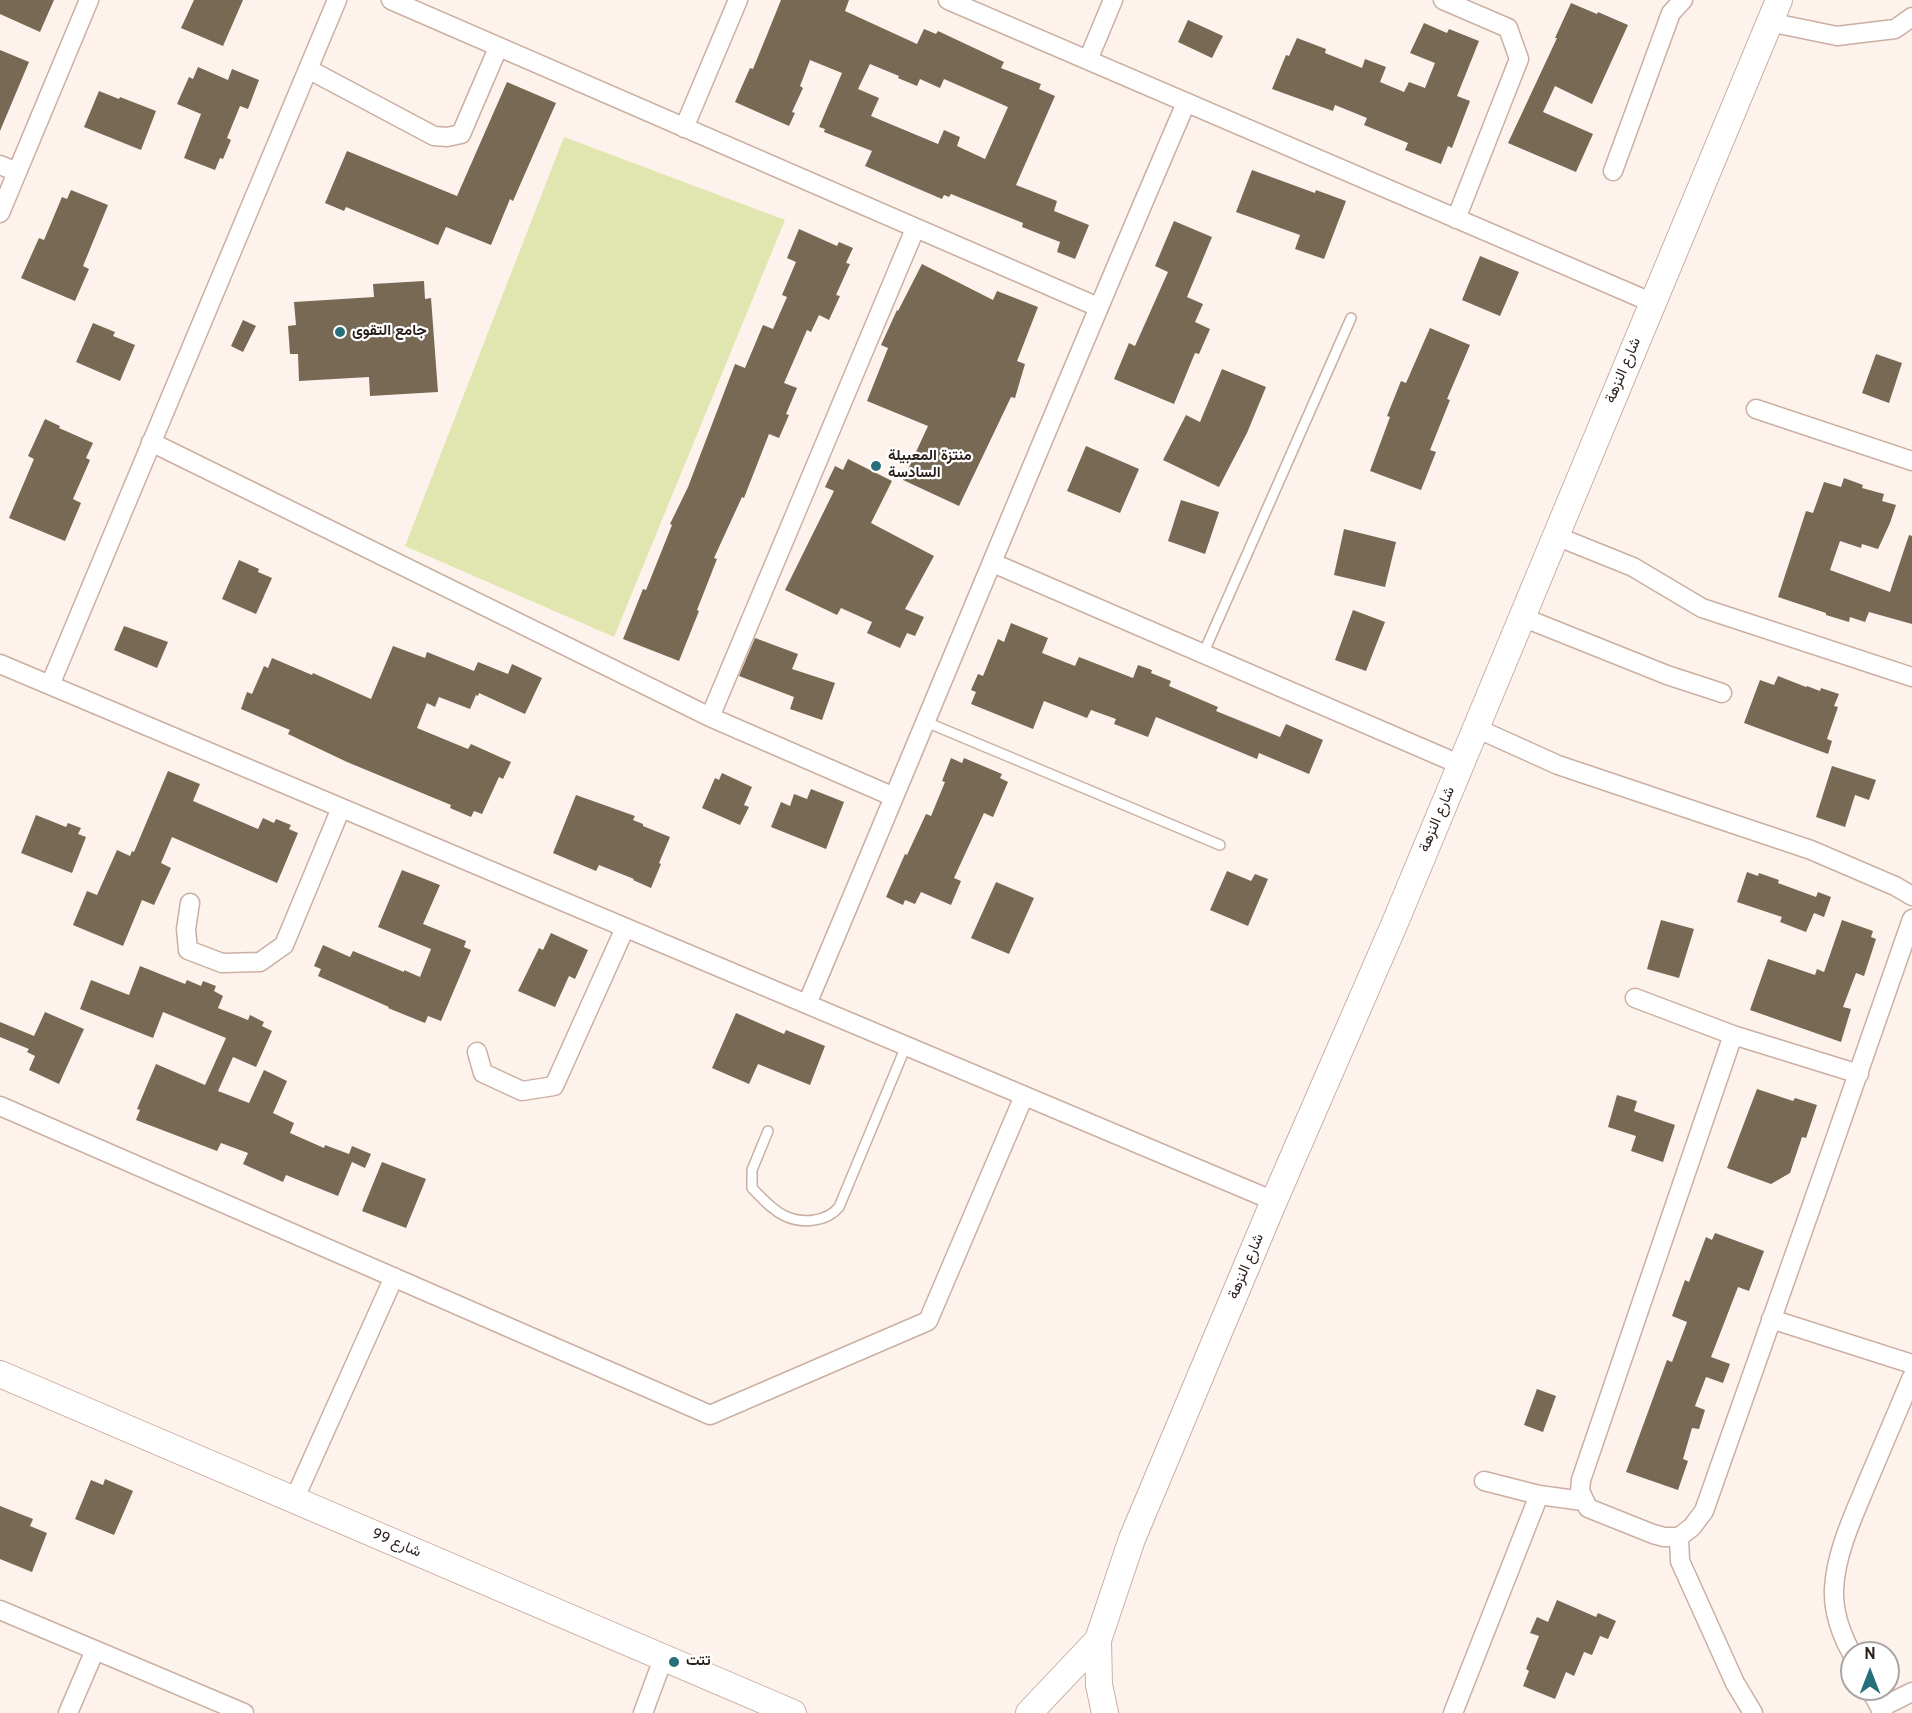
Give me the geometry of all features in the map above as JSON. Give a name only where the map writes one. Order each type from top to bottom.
[{"type":"main road","name":"شارع النزهة","points":[[1105,1713],[1099,1685],[1098,1640],[1132,1539],[1274,1202],[1394,926],[1776,6]]},
{"type":"main road","name":"شارع 99","points":[[0,1374],[663,1659],[746,1704],[792,1713]]},
{"type":"main road","name":"شارع النزهة","points":[[1029,1713],[1098,1640]]},
{"type":"street","points":[[0,213],[89,0]]},
{"type":"street","points":[[50,685],[337,0]]},
{"type":"street","points":[[391,0],[1098,307]]},
{"type":"street","points":[[684,128],[738,0]]},
{"type":"street","points":[[948,0],[1653,303]]},
{"type":"street","points":[[1088,60],[1113,0]]},
{"type":"street","points":[[1443,0],[1508,28],[1520,60],[1456,219]]},
{"type":"street","points":[[1613,171],[1671,13],[1683,0]]},
{"type":"street","points":[[1776,6],[1837,36],[1895,29],[1912,17]]},
{"type":"street","points":[[308,69],[434,136],[456,136],[461,134],[498,48]]},
{"type":"street","points":[[807,1004],[1098,307],[1186,103]]},
{"type":"street","points":[[0,165],[17,172]]},
{"type":"street","points":[[710,717],[915,229]]},
{"type":"street","points":[[1756,409],[1912,461]]},
{"type":"street","points":[[151,442],[710,717],[894,797]]},
{"type":"street","points":[[1556,536],[1633,567],[1702,608],[1912,677]]},
{"type":"street","points":[[993,563],[1461,765]]},
{"type":"street","points":[[1522,617],[1668,675],[1722,693]]},
{"type":"street","points":[[0,664],[1274,1202]]},
{"type":"street","points":[[1476,728],[1558,765],[1811,850],[1886,881],[1912,896]]},
{"type":"street","points":[[190,903],[186,929],[188,950],[222,963],[260,962],[284,945],[341,808]]},
{"type":"street","points":[[1733,1035],[1581,1480],[1580,1491],[1583,1502],[1588,1508],[1664,1537],[1680,1537],[1692,1527],[1704,1511],[1912,919]]},
{"type":"street","points":[[477,1052],[483,1073],[522,1091],[554,1086],[625,927]]},
{"type":"street","points":[[1635,998],[1733,1035],[1859,1074]]},
{"type":"street","points":[[0,1106],[710,1415],[928,1321],[1024,1096]]},
{"type":"street","points":[[294,1500],[394,1277]]},
{"type":"street","points":[[1771,1319],[1912,1364]]},
{"type":"street","points":[[1845,1641],[1835,1609],[1834,1589],[1837,1567],[1847,1530],[1912,1377]]},
{"type":"street","points":[[1484,1481],[1539,1495],[1583,1502]]},
{"type":"street","points":[[1453,1713],[1539,1495]]},
{"type":"street","points":[[1680,1537],[1680,1561],[1735,1683],[1753,1713]]},
{"type":"street","points":[[0,1610],[244,1713]]},
{"type":"street","points":[[68,1713],[95,1650]]},
{"type":"street","points":[[643,1713],[663,1659]]},
{"type":"street","points":[[1882,1710],[1912,1692]]},
{"type":"lane","points":[[1203,654],[1351,318]]},
{"type":"lane","points":[[926,722],[1220,845]]},
{"type":"lane","points":[[768,1131],[752,1170],[752,1188],[764,1201],[786,1217],[810,1221],[835,1213],[906,1046]]},
{"type":"green space","points":[[564,137],[785,220],[614,637],[405,546]]},
{"type":"building","points":[[0,0],[54,0],[40,32],[0,14]]},
{"type":"building","points":[[194,0],[243,0],[223,46],[181,28]]},
{"type":"building","points":[[781,0],[849,0],[845,11],[917,44],[924,29],[936,34],[938,31],[1004,62],[1001,68],[1041,84],[1039,89],[1055,96],[1016,185],[1057,201],[1054,211],[1089,225],[1075,259],[1057,252],[1060,242],[1022,227],[1023,223],[951,194],[949,197],[944,195],[942,199],[865,166],[872,151],[824,132],[825,129],[819,127],[842,73],[810,60],[800,86],[803,88],[792,112],[795,113],[789,126],[735,102],[750,68],[753,69]],"holes":[[[870,64],[899,76],[898,78],[917,86],[920,79],[940,88],[944,79],[1008,107],[985,159],[957,146],[960,137],[944,130],[938,144],[871,116],[879,98],[858,89]]]},
{"type":"building","points":[[1571,3],[1628,25],[1592,104],[1555,86],[1543,112],[1593,134],[1576,172],[1508,143]]},
{"type":"building","points":[[1188,20],[1223,36],[1212,58],[1178,42]]},
{"type":"building","points":[[1424,23],[1447,33],[1449,29],[1479,41],[1457,96],[1470,101],[1452,148],[1448,146],[1441,164],[1405,150],[1408,143],[1364,125],[1367,118],[1335,105],[1333,111],[1272,89],[1286,55],[1289,56],[1297,38],[1326,49],[1325,53],[1362,68],[1365,59],[1386,67],[1380,82],[1404,92],[1409,82],[1425,88],[1435,63],[1410,53]]},
{"type":"building","points":[[0,50],[29,62],[0,131]]},
{"type":"building","points":[[198,67],[228,80],[232,69],[259,80],[248,109],[240,106],[227,138],[231,140],[223,159],[220,158],[215,170],[184,158],[201,114],[177,104],[189,77],[193,79]]},
{"type":"building","points":[[507,82],[556,103],[513,201],[510,199],[491,245],[446,227],[438,245],[346,207],[344,211],[325,203],[347,151],[457,196]]},
{"type":"building","points":[[99,91],[156,111],[141,150],[84,127]]},
{"type":"building","points":[[1252,170],[1315,193],[1316,190],[1346,201],[1324,259],[1295,249],[1300,235],[1236,212]]},
{"type":"building","points":[[71,190],[108,205],[83,266],[89,269],[75,301],[21,278],[39,238],[44,240],[62,197],[67,199]]},
{"type":"building","points":[[1174,221],[1212,237],[1187,297],[1203,304],[1195,322],[1210,329],[1199,354],[1195,353],[1174,404],[1114,379],[1129,343],[1135,346],[1168,272],[1155,266]]},
{"type":"building","points":[[799,229],[837,246],[839,242],[853,248],[846,263],[850,264],[836,295],[840,296],[829,320],[819,315],[811,332],[807,330],[784,383],[797,388],[786,414],[789,415],[779,438],[769,434],[744,498],[742,497],[714,558],[717,559],[679,661],[623,639],[643,589],[646,590],[672,525],[670,524],[688,487],[735,364],[745,368],[763,325],[773,329],[787,297],[782,295],[796,262],[787,258]]},
{"type":"building","points":[[1480,256],[1519,272],[1500,316],[1462,300]]},
{"type":"building","points":[[922,264],[993,300],[997,291],[1038,307],[1017,361],[1025,364],[1015,398],[1011,397],[959,506],[903,480],[928,426],[867,401],[888,348],[881,345]]},
{"type":"building","points":[[424,281],[425,299],[431,298],[438,392],[370,396],[369,377],[299,381],[298,354],[290,354],[288,326],[296,325],[294,302],[374,297],[373,284]]},
{"type":"building","points":[[243,320],[256,326],[243,352],[231,346]]},
{"type":"building","points":[[93,323],[115,332],[113,336],[135,345],[120,381],[76,362]]},
{"type":"building","points":[[1430,328],[1470,345],[1447,399],[1450,400],[1430,450],[1436,452],[1421,490],[1370,471],[1390,417],[1387,416],[1401,381],[1406,383]]},
{"type":"building","points":[[1876,354],[1902,363],[1889,403],[1862,393]]},
{"type":"building","points":[[1222,369],[1266,387],[1247,433],[1219,487],[1163,460],[1186,415],[1200,422]]},
{"type":"building","points":[[45,419],[93,443],[86,458],[90,460],[73,499],[81,503],[65,541],[9,518],[34,459],[28,456]]},
{"type":"building","points":[[1086,446],[1139,469],[1120,513],[1067,491]]},
{"type":"building","points":[[848,459],[892,481],[871,523],[934,556],[905,609],[924,617],[915,636],[907,633],[900,648],[867,633],[872,622],[841,608],[837,615],[785,590],[834,491],[825,487],[835,466],[843,470]]},
{"type":"building","points":[[1844,478],[1863,485],[1862,488],[1884,494],[1882,501],[1896,505],[1878,549],[1862,544],[1861,548],[1840,541],[1830,570],[1890,592],[1909,535],[1912,536],[1912,624],[1869,612],[1865,622],[1850,617],[1849,622],[1778,597],[1806,511],[1813,513],[1824,482],[1841,487]]},
{"type":"building","points":[[1181,500],[1219,512],[1205,554],[1168,541]]},
{"type":"building","points":[[1344,529],[1396,542],[1385,587],[1334,575]]},
{"type":"building","points":[[239,560],[272,578],[256,614],[222,599]]},
{"type":"building","points":[[1353,610],[1385,622],[1366,671],[1335,660]]},
{"type":"building","points":[[1011,623],[1048,638],[1042,653],[1075,666],[1079,657],[1133,678],[1138,665],[1171,681],[1169,686],[1218,707],[1216,711],[1280,737],[1286,724],[1323,740],[1309,774],[1259,753],[1257,759],[1156,717],[1148,737],[1114,724],[1116,719],[1091,710],[1087,718],[1044,701],[1033,729],[971,704],[976,692],[971,690],[978,674],[983,676],[998,639],[1004,642]]},
{"type":"building","points":[[124,626],[168,642],[157,668],[114,650]]},
{"type":"building","points":[[755,638],[798,654],[792,669],[835,683],[822,720],[790,709],[794,697],[739,676]]},
{"type":"building","points":[[393,646],[425,658],[427,652],[474,671],[478,662],[508,674],[512,664],[542,678],[525,714],[479,693],[470,709],[439,697],[435,707],[427,703],[417,728],[468,749],[471,744],[511,762],[503,779],[499,777],[482,814],[474,811],[471,817],[450,808],[451,805],[347,762],[288,734],[290,730],[241,709],[247,692],[252,694],[264,666],[268,668],[272,658],[312,675],[313,673],[371,699]]},
{"type":"building","points":[[1778,676],[1806,687],[1820,691],[1821,688],[1839,694],[1834,706],[1838,707],[1827,739],[1832,741],[1828,754],[1744,723],[1760,680],[1774,685]]},
{"type":"building","points":[[951,758],[962,763],[964,758],[1002,774],[1000,778],[1008,782],[993,817],[984,813],[954,878],[961,881],[951,905],[921,892],[915,904],[905,900],[903,905],[886,897],[926,814],[931,816],[945,782],[942,781]]},
{"type":"building","points":[[1832,766],[1876,780],[1869,800],[1855,795],[1845,827],[1816,817]]},
{"type":"building","points":[[168,771],[200,784],[193,801],[258,829],[263,818],[274,823],[276,819],[291,825],[289,829],[298,833],[277,883],[172,837],[161,863],[171,868],[154,905],[142,900],[123,946],[73,925],[87,891],[97,895],[117,850],[130,856],[132,851],[134,852]]},
{"type":"building","points":[[722,773],[752,787],[744,805],[749,807],[740,825],[702,808],[715,778],[719,780]]},
{"type":"building","points":[[811,789],[844,802],[826,849],[771,827],[781,802],[790,806],[794,794],[807,799]]},
{"type":"building","points":[[576,795],[635,816],[633,820],[643,826],[670,837],[651,888],[599,865],[596,871],[553,853]]},
{"type":"building","points":[[36,815],[66,827],[68,823],[81,828],[78,834],[86,837],[72,873],[21,853]]},
{"type":"building","points":[[402,870],[440,885],[423,924],[466,941],[464,947],[471,950],[441,1021],[428,1016],[425,1023],[388,1008],[318,976],[321,969],[314,966],[323,945],[350,957],[353,951],[420,977],[431,949],[378,927]]},
{"type":"building","points":[[1227,871],[1251,881],[1255,874],[1268,879],[1248,926],[1210,910]]},
{"type":"building","points":[[1747,872],[1758,876],[1759,873],[1779,880],[1778,883],[1816,897],[1818,892],[1831,897],[1824,917],[1814,913],[1806,932],[1780,922],[1782,917],[1737,902]]},
{"type":"building","points":[[996,882],[1034,898],[1009,954],[971,938]]},
{"type":"building","points":[[1661,920],[1694,929],[1679,978],[1647,969]]},
{"type":"building","points":[[1842,920],[1873,931],[1871,937],[1876,939],[1864,976],[1856,973],[1843,1007],[1851,1009],[1841,1042],[1750,1010],[1768,959],[1815,975],[1817,969],[1824,972]]},
{"type":"building","points":[[551,933],[588,950],[575,979],[569,976],[555,1007],[518,991],[539,948],[543,950]]},
{"type":"building","points":[[140,966],[185,984],[187,980],[201,986],[203,981],[216,986],[214,991],[223,996],[218,1008],[248,1020],[250,1015],[264,1022],[262,1026],[272,1031],[256,1067],[233,1057],[218,1091],[249,1103],[264,1070],[287,1081],[273,1113],[294,1123],[290,1133],[324,1148],[325,1145],[349,1154],[352,1146],[371,1154],[365,1168],[352,1162],[338,1196],[286,1175],[283,1182],[243,1164],[248,1153],[221,1143],[217,1151],[136,1120],[140,1110],[137,1109],[156,1064],[205,1085],[226,1038],[163,1012],[153,1038],[80,1009],[91,980],[129,995]]},
{"type":"building","points":[[45,1012],[84,1029],[59,1084],[29,1070],[35,1056],[27,1052],[29,1049],[0,1037],[0,1022],[34,1036]]},
{"type":"building","points":[[736,1013],[784,1034],[786,1030],[825,1046],[810,1085],[758,1064],[749,1084],[712,1068]]},
{"type":"building","points":[[1757,1089],[1793,1101],[1795,1098],[1817,1105],[1806,1138],[1802,1137],[1790,1173],[1771,1184],[1727,1168]]},
{"type":"building","points":[[1617,1095],[1637,1101],[1634,1111],[1675,1125],[1663,1162],[1631,1151],[1636,1136],[1608,1127]]},
{"type":"building","points":[[382,1162],[426,1179],[406,1228],[362,1211]]},
{"type":"building","points":[[1715,1233],[1764,1251],[1749,1291],[1738,1287],[1711,1357],[1730,1364],[1723,1383],[1706,1377],[1695,1406],[1705,1410],[1699,1429],[1692,1428],[1683,1459],[1688,1461],[1678,1490],[1626,1472],[1667,1360],[1672,1362],[1687,1322],[1672,1316],[1685,1280],[1689,1282],[1706,1237],[1712,1240]]},
{"type":"building","points":[[1537,1389],[1556,1396],[1543,1432],[1524,1425]]},
{"type":"building","points":[[105,1479],[133,1491],[114,1535],[75,1519],[91,1480],[103,1485]]},
{"type":"building","points":[[0,1506],[33,1519],[30,1526],[47,1533],[32,1572],[0,1559]]},
{"type":"building","points":[[1557,1600],[1596,1617],[1598,1613],[1616,1621],[1608,1639],[1600,1636],[1592,1655],[1584,1652],[1574,1676],[1566,1672],[1555,1699],[1523,1686],[1529,1671],[1526,1669],[1539,1636],[1530,1633],[1537,1617],[1548,1622]]},
{"type":"place","name":"جامع التقوى","points":[[340,332]]},
{"type":"place","name":"منتزة المعبيلة السادسة","points":[[876,466]]},
{"type":"place","name":"تتت","points":[[674,1662]]}]
